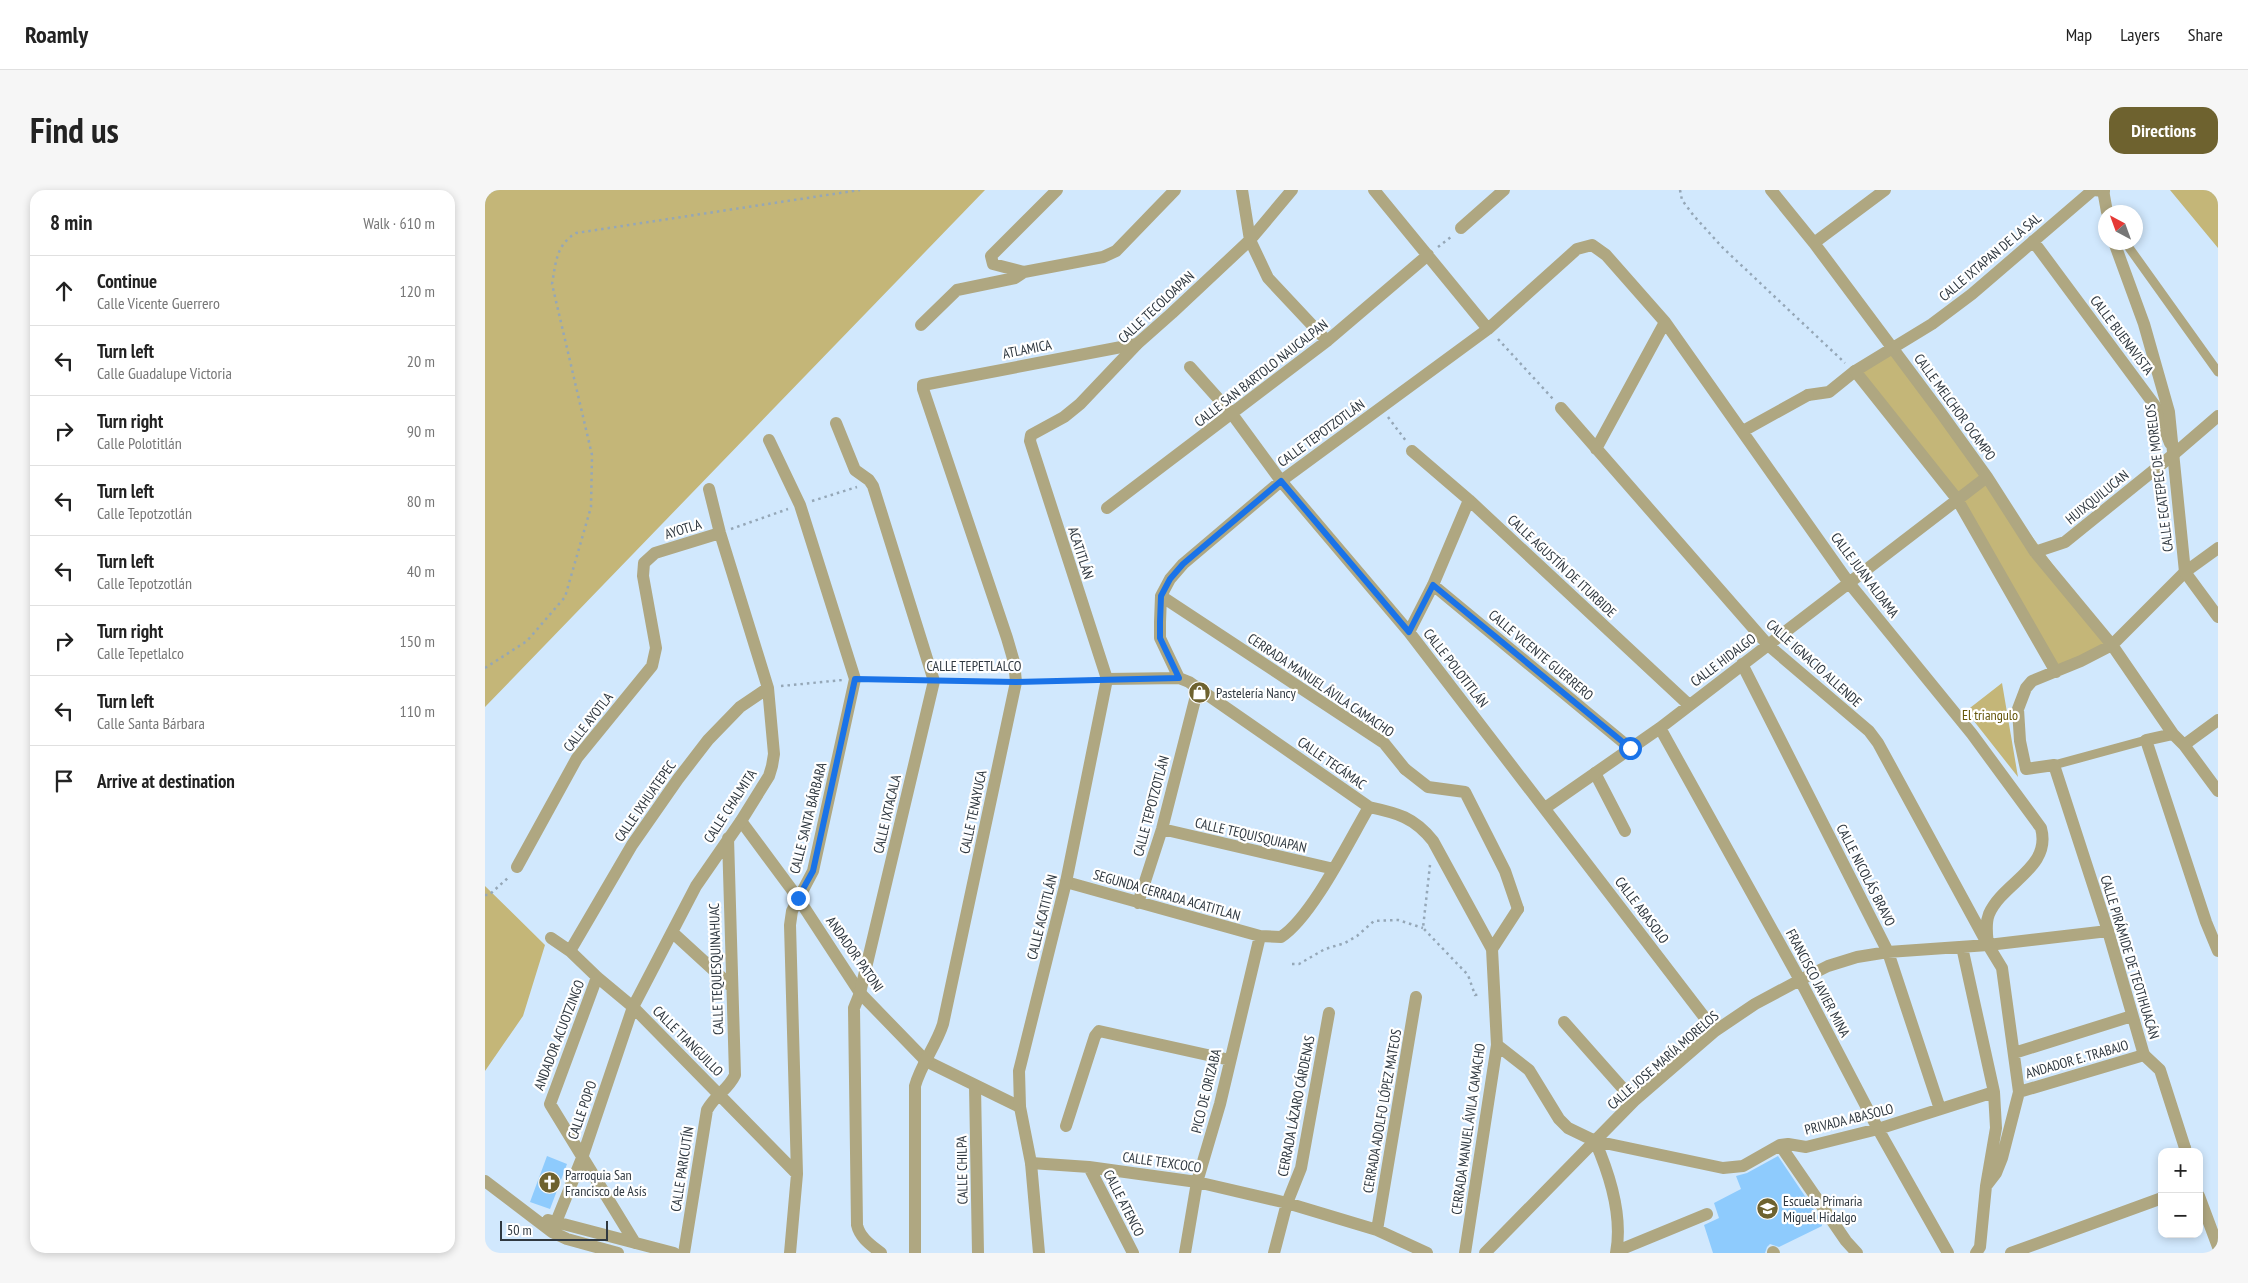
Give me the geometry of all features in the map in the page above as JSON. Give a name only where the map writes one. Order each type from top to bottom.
[{"type":"street","points":[[1024,272],[993,264],[991,256],[1057,190]]},
{"type":"street","points":[[921,326],[957,290],[1015,278],[1024,272],[1103,257],[1116,251],[1175,190]]},
{"type":"street","points":[[1242,190],[1250,240],[1268,278],[1327,342]]},
{"type":"street","name":"CALLE TECOLOAPAN","points":[[1031,435],[1064,417],[1095,390],[1137,344],[1250,240],[1292,190]]},
{"type":"street","points":[[1374,190],[1488,328]]},
{"type":"street","points":[[1461,228],[1504,190]]},
{"type":"street","name":"CALLE MELCHOR OCAMPO","points":[[1771,190],[1814,243],[1893,348],[1987,477],[2035,552],[2112,645],[2173,734],[2184,745],[2218,791]]},
{"type":"street","points":[[1814,243],[1885,190]]},
{"type":"street","points":[[2098,190],[2104,205]]},
{"type":"street","name":"CALLE IXTAPAN DE LA SAL","points":[[1743,431],[1808,395],[1829,392],[1855,371],[1932,324],[1972,294],[2033,241],[2098,190]]},
{"type":"street","name":"CALLE BUENAVISTA","points":[[2033,241],[2156,407],[2174,454]]},
{"type":"street","name":"CALLE JUAN ALDAMA","points":[[1577,250],[1592,245],[1598,248],[1665,322],[1849,583],[1973,734],[2041,828],[2043,847],[2038,858],[1994,904],[1989,915],[1986,924],[1988,945]]},
{"type":"street","name":"CALLE TEPOTZOTLÁN","points":[[1179,678],[1160,638],[1161,596],[1170,579],[1183,564],[1281,481],[1488,328],[1577,250]]},
{"type":"street","name":"CALLE ECATEPEC DE MORELOS","points":[[2117,250],[2144,324],[2169,412],[2185,572]]},
{"type":"street","name":"CALLE SAN BARTOLO NAUCALPAN","points":[[1107,508],[1327,342],[1428,255]]},
{"type":"street","points":[[1596,449],[1665,322]]},
{"type":"street","name":"ATLAMICA","points":[[923,385],[1137,344]]},
{"type":"street","name":"CALLE POLOTITLÁN","points":[[1190,367],[1232,414],[1281,481],[1409,632],[1545,808]]},
{"type":"street","points":[[1855,371],[1957,499],[2056,672]]},
{"type":"street","name":"CALLE TENAYUCA","points":[[915,1253],[915,1086],[919,1074],[938,1040],[943,1024],[1016,682],[1014,662],[1007,638],[923,385]]},
{"type":"street","name":"CALLE IGNACIO ALLENDE","points":[[1561,408],[1768,644],[1869,731],[1879,743],[2002,968],[2019,1092]]},
{"type":"street","name":"HUIXQUILUCAN","points":[[2035,552],[2065,542],[2218,416]]},
{"type":"street","points":[[836,423],[855,470],[869,480],[873,486],[934,681]]},
{"type":"street","name":"ACATITLÁN","points":[[1031,435],[1030,441],[1060,539],[1107,678]]},
{"type":"street","name":"CALLE SANTA BÁRBARA","points":[[769,440],[800,505],[855,679],[813,871],[798,898],[790,925],[797,1174],[791,1253]]},
{"type":"street","name":"CALLE AGUSTÍN DE ITURBIDE","points":[[1412,451],[1469,500],[1689,705]]},
{"type":"street","name":"CALLE HIDALGO","points":[[1545,808],[1660,728],[1987,477]]},
{"type":"street","name":"CALLE CHALMITA","points":[[633,1007],[696,886],[741,821],[769,776],[774,754],[768,688],[709,489]]},
{"type":"street","points":[[1409,632],[1433,585],[1469,500]]},
{"type":"street","name":"AYOTLA","points":[[655,554],[721,533]]},
{"type":"street","points":[[2054,765],[2026,769],[2020,741],[2019,709],[2022,694],[2032,681],[2056,672],[2112,645],[2185,572],[2218,548]]},
{"type":"street","name":"CALLE AYOTLA","points":[[517,867],[577,758],[652,666],[656,656],[656,648],[642,569],[648,559],[655,554]]},
{"type":"street","points":[[2185,572],[2218,617]]},
{"type":"street","name":"CALLE VICENTE GUERRERO","points":[[1433,585],[1630,748]]},
{"type":"street","name":"CERRADA MANUEL ÁVILA CAMACHO","points":[[1161,596],[1384,743],[1405,769],[1428,787],[1465,792],[1505,870],[1518,909],[1492,949]]},
{"type":"street","name":"CALLE NICOLÁS BRAVO","points":[[1742,664],[1888,952],[1940,1109]]},
{"type":"street","points":[[1107,678],[1179,678]]},
{"type":"street","name":"CALLE ACATITLÁN","points":[[1039,1253],[1031,1162],[1019,1107],[1019,1071],[1066,882],[1107,678]]},
{"type":"street","name":"CALLE TECÁMAC","points":[[1179,678],[1198,688],[1369,808],[1333,869],[1296,924],[1285,934],[1276,938],[1260,936]]},
{"type":"street","name":"CALLE IXTACALA","points":[[881,1253],[859,1232],[854,1008],[860,993],[934,681]]},
{"type":"street","name":"CALLE IXHUATEPEC","points":[[570,951],[632,845],[678,779],[708,740],[733,713],[768,688]]},
{"type":"street","name":"CALLE TEPOTZOTLÁN","points":[[1138,903],[1162,830],[1198,688]]},
{"type":"street","points":[[2184,745],[2218,720]]},
{"type":"street","name":"FRANCISCO JAVIER MINA","points":[[1660,728],[1800,980],[1877,1129],[1948,1253]]},
{"type":"street","points":[[2173,734],[2146,740],[2206,922],[2218,951]]},
{"type":"street","name":"CALLE PIRÁMIDE DE TEOTIHUACÁN","points":[[2054,765],[2144,1055],[2160,1070],[2185,1148]]},
{"type":"street","points":[[1595,773],[1625,831]]},
{"type":"street","name":"CERRADA MANUEL ÁVILA CAMACHO","points":[[1369,808],[1393,812],[1411,819],[1423,828],[1433,841],[1492,949],[1497,1045],[1465,1253]]},
{"type":"street","name":"CALLE ABASOLO","points":[[1545,808],[1715,1031]]},
{"type":"street","name":"ANDADOR PATONI","points":[[741,821],[798,898],[860,993],[926,1061],[1019,1107]]},
{"type":"street","name":"CALLE TEQUISQUIAPAN","points":[[1162,830],[1333,869]]},
{"type":"street","name":"CALLE TEQUESQUINAHUAC","points":[[719,1093],[730,1085],[735,1075],[728,838]]},
{"type":"street","name":"SEGUNDA CERRADA ACATITLAN","points":[[1066,882],[1260,936]]},
{"type":"street","name":"CALLE JOSE MARÍA MORELOS","points":[[1485,1253],[1634,1101],[1715,1031],[1755,1004],[1800,980],[1829,966],[1857,957],[1888,952],[1988,945],[2107,931]]},
{"type":"street","points":[[671,932],[731,986]]},
{"type":"street","name":"PICO DE ORIZABA","points":[[1185,1253],[1197,1182],[1230,1060],[1260,936]]},
{"type":"street","name":"CALLE TIANGUILLO","points":[[551,938],[570,951],[633,1007],[797,1174]]},
{"type":"street","points":[[1963,947],[1994,1092],[1996,1128],[1985,1186],[1980,1246],[1976,1253]]},
{"type":"street","name":"ANDADOR ACUOTZINGO","points":[[582,1158],[550,1104],[597,977]]},
{"type":"street","name":"CERRADA ADOLFO LÓPEZ MATEOS","points":[[1377,1230],[1416,997]]},
{"type":"street","name":"CALLE POPO","points":[[554,1227],[582,1158],[633,1007]]},
{"type":"street","name":"CERRADA LÁZARO CÁRDENAS","points":[[1274,1253],[1287,1203],[1301,1168],[1329,1013]]},
{"type":"street","points":[[2014,1053],[2132,1016]]},
{"type":"street","points":[[1564,1022],[1634,1101]]},
{"type":"street","points":[[1066,1126],[1095,1036],[1099,1031],[1230,1060]]},
{"type":"street","points":[[1497,1045],[1529,1070],[1564,1124],[1595,1141],[1723,1168],[1743,1166],[1780,1145],[1846,1242],[1857,1253]]},
{"type":"street","name":"ANDADOR E. TRABAJO","points":[[2019,1092],[2144,1055]]},
{"type":"street","name":"CALLE CHILPA","points":[[975,1086],[978,1253]]},
{"type":"street","name":"PRIVADA ABASOLO","points":[[1780,1145],[1789,1144],[1806,1147],[1877,1129],[1994,1092]]},
{"type":"street","points":[[1985,1186],[1996,1173],[2002,1158],[2019,1092]]},
{"type":"street","name":"CALLE PARICUTÍN","points":[[684,1253],[707,1110],[719,1093]]},
{"type":"street","points":[[1595,1141],[1605,1163],[1615,1203],[1616,1252],[1707,1214]]},
{"type":"street","points":[[582,1158],[635,1244]]},
{"type":"street","name":"CALLE TEXCOCO","points":[[1031,1162],[1089,1167],[1197,1182],[1287,1203],[1377,1230],[1427,1253]]},
{"type":"street","name":"CALLE ATENCO","points":[[1089,1167],[1133,1253]]},
{"type":"street","points":[[485,1181],[531,1217],[554,1227],[674,1253]]},
{"type":"street","points":[[2011,1253],[2158,1199]]},
{"type":"street","points":[[2203,1207],[2218,1247]]},
{"type":"street","points":[[554,1227],[567,1239],[618,1253]]},
{"type":"lane","points":[[2131,250],[2218,372]]},
{"type":"lane","points":[[2054,765],[2146,740]]},
{"type":"path","points":[[485,668],[527,641],[565,597],[591,507],[592,456],[552,284],[556,261],[564,240],[576,233],[860,190]]},
{"type":"path","points":[[1680,190],[1682,200],[1693,216],[1723,248],[1855,371]]},
{"type":"path","points":[[1428,255],[1461,228]]},
{"type":"path","points":[[1488,328],[1561,408]]},
{"type":"path","points":[[1381,407],[1412,451]]},
{"type":"path","name":"CALLE TEPETLALCO","points":[[768,688],[855,679],[1016,682],[1107,678]]},
{"type":"path","points":[[1423,928],[1433,841]]},
{"type":"path","points":[[485,896],[489,895],[503,883],[517,867]]},
{"type":"path","points":[[1292,964],[1299,964],[1325,949],[1345,943],[1375,921],[1398,920],[1423,928],[1468,975],[1475,995],[1494,991]]},
{"type":"green space","points":[[485,190],[985,190],[485,707]]},
{"type":"green space","points":[[2170,190],[2218,190],[2218,248]]},
{"type":"green space","points":[[1893,348],[2112,645],[2056,672],[1957,499],[1855,371]]},
{"type":"green space","name":"El triangulo","points":[[2002,683],[2018,777],[1966,711]]},
{"type":"green space","points":[[485,886],[545,945],[523,1016],[485,1071]]},
{"type":"building","name":"Parroquia San Francisco de Asís","points":[[547,1156],[567,1164],[550,1209],[530,1202]]},
{"type":"building","name":"Escuela Primaria Miguel Hidalgo","points":[[1778,1156],[1821,1220],[1822,1226],[1779,1247],[1770,1244],[1765,1253],[1713,1253],[1704,1225],[1719,1218],[1714,1203],[1741,1189],[1736,1176],[1747,1173]]},
{"type":"place","name":"Pastelería Nancy","points":[[1200,693]]},
{"type":"place","name":"Parroquia San Francisco de Asís","points":[[549,1183]]},
{"type":"place","name":"Escuela Primaria Miguel Hidalgo","points":[[1767,1209]]},
{"type":"route","points":[[798,898],[813,871],[855,679],[1016,682],[1107,678],[1179,678],[1160,638],[1161,596],[1170,579],[1183,564],[1281,481],[1409,632],[1433,585],[1630,748]]}]
